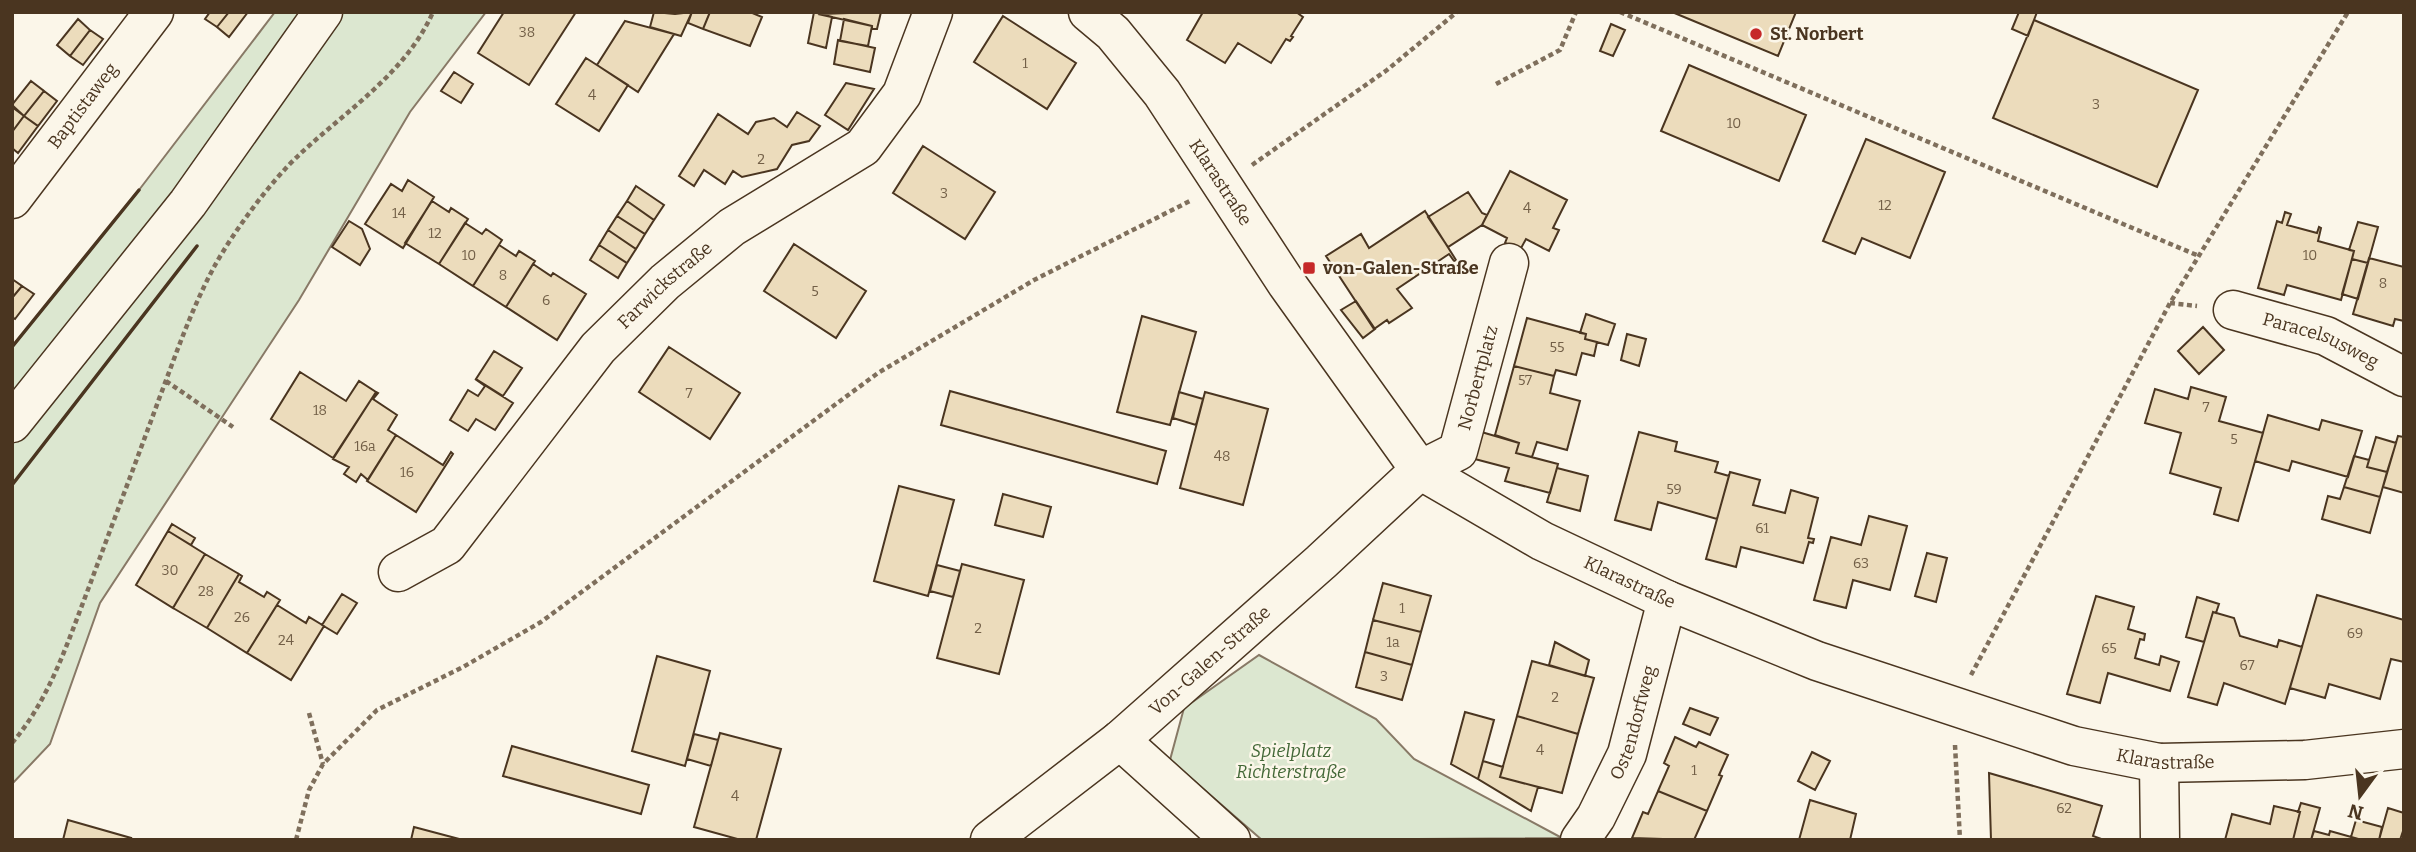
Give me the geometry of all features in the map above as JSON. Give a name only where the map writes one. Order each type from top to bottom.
[{"type":"street","name":"Baptistaweg","points":[[12,199],[154,12]]},
{"type":"street","points":[[12,423],[188,203],[323,12]]},
{"type":"street","name":"Farwickstraße","points":[[398,572],[447,545],[598,348],[665,282],[732,227],[863,147],[902,94],[933,12]]},
{"type":"street","name":"Klarastraße","points":[[1087,12],[1113,33],[1162,93],[1316,326],[1420,470],[1542,541],[1667,600],[1817,661],[2074,746],[2159,763],[2305,761],[2404,749]]},
{"type":"street","name":"Norbertplatz","points":[[1420,470],[1458,451],[1509,263]]},
{"type":"street","name":"Paracelsusweg","points":[[2233,310],[2326,336],[2404,377]]},
{"type":"street","name":"Von-Galen-Straße","points":[[990,840],[1120,740],[1321,562],[1420,470]]},
{"type":"street","name":"Ostendorfweg","points":[[1580,840],[1596,817],[1627,754],[1667,600]]},
{"type":"street","points":[[1120,740],[1231,840]]},
{"type":"street","points":[[2159,763],[2160,840]]},
{"type":"path","points":[[12,743],[48,689],[189,317],[234,233],[299,155],[402,62],[433,12]]},
{"type":"path","points":[[296,840],[309,790],[323,764],[377,710],[463,667],[541,622],[878,373],[1034,279],[1221,186],[1387,70],[1457,12]]},
{"type":"path","points":[[1496,83],[1560,50],[1576,12]]},
{"type":"path","points":[[1620,12],[2199,256]]},
{"type":"path","points":[[1960,840],[1954,708],[2170,303],[2348,12]]},
{"type":"path","points":[[166,381],[233,427]]},
{"type":"path","points":[[309,713],[323,764]]},
{"type":"green space","points":[[275,12],[486,12],[410,112],[299,300],[100,603],[50,744],[12,784],[12,347],[139,190]]},
{"type":"green space","name":"Spielplatz Richterstraße","points":[[1259,655],[1376,719],[1414,759],[1562,838],[1262,840],[1170,760],[1184,708]]},
{"type":"building","points":[[210,12],[229,12],[217,27],[205,19]]},
{"type":"building","points":[[229,12],[248,12],[229,37],[217,27]]},
{"type":"building","points":[[504,12],[576,12],[529,85],[478,53]]},
{"type":"building","points":[[654,12],[692,12],[681,36],[650,27]]},
{"type":"building","points":[[692,12],[710,12],[703,29],[688,23]]},
{"type":"building","points":[[710,12],[750,12],[762,17],[750,46],[703,29]]},
{"type":"building","points":[[814,12],[832,17],[826,48],[808,43]]},
{"type":"building","points":[[881,12],[877,29],[818,14]]},
{"type":"building","points":[[1203,12],[1296,12],[1303,17],[1291,36],[1293,37],[1290,41],[1286,39],[1271,63],[1238,43],[1225,63],[1187,40]]},
{"type":"building","name":"St. Norbert","points":[[1672,12],[1796,12],[1778,56]]},
{"type":"building","points":[[2019,12],[2037,12],[2028,36],[2012,29]]},
{"type":"building","points":[[1003,16],[1076,63],[1047,109],[974,62]]},
{"type":"building","points":[[78,19],[90,30],[70,56],[57,45]]},
{"type":"building","points":[[844,19],[872,26],[868,46],[840,41]]},
{"type":"building","points":[[2034,20],[2198,90],[2157,187],[1993,118]]},
{"type":"building","points":[[625,21],[674,34],[638,92],[597,65]]},
{"type":"building","points":[[1611,24],[1625,30],[1613,56],[1600,51]]},
{"type":"building","points":[[90,30],[103,39],[83,65],[70,56]]},
{"type":"building","points":[[838,40],[875,48],[870,72],[834,64]]},
{"type":"building","points":[[586,58],[628,85],[599,131],[556,104]]},
{"type":"building","points":[[1689,65],[1806,115],[1779,181],[1661,131]]},
{"type":"building","points":[[454,72],[473,84],[461,103],[441,91]]},
{"type":"building","points":[[31,81],[44,91],[24,116],[12,105]]},
{"type":"building","points":[[846,83],[874,89],[848,130],[825,115]]},
{"type":"building","points":[[44,91],[57,101],[38,126],[24,116]]},
{"type":"building","points":[[12,107],[24,116],[12,132]]},
{"type":"building","points":[[797,112],[820,126],[809,141],[792,145],[777,169],[742,177],[733,171],[725,184],[704,170],[694,186],[679,176],[718,114],[748,134],[756,122],[774,118],[787,127]]},
{"type":"building","points":[[24,116],[38,126],[18,153],[12,148],[12,132]]},
{"type":"building","points":[[1866,139],[1945,172],[1910,258],[1862,238],[1855,254],[1823,241]]},
{"type":"building","points":[[923,146],[995,192],[965,239],[893,193]]},
{"type":"building","points":[[1510,171],[1567,200],[1553,228],[1559,230],[1549,251],[1526,239],[1520,250],[1505,243],[1507,238],[1482,225]]},
{"type":"building","points":[[408,180],[434,197],[403,248],[365,224],[391,184],[402,191]]},
{"type":"building","points":[[636,186],[664,205],[654,220],[627,201]]},
{"type":"building","points":[[1468,192],[1482,213],[1487,215],[1482,225],[1448,247],[1428,217]]},
{"type":"building","points":[[432,201],[449,212],[451,208],[468,219],[439,264],[405,243]]},
{"type":"building","points":[[627,201],[654,220],[645,234],[617,216]]},
{"type":"building","points":[[1425,211],[1456,260],[1449,254],[1397,289],[1412,308],[1374,329],[1326,256],[1361,234],[1369,248]]},
{"type":"building","points":[[2285,212],[2291,214],[2287,225],[2317,233],[2319,227],[2318,241],[2354,251],[2341,300],[2287,285],[2284,295],[2258,288],[2277,221],[2282,223]]},
{"type":"building","points":[[617,216],[645,234],[636,249],[608,230]]},
{"type":"building","points":[[349,221],[362,229],[370,249],[360,265],[332,247]]},
{"type":"building","points":[[2358,222],[2378,227],[2368,263],[2352,259],[2354,251],[2349,250]]},
{"type":"building","points":[[465,223],[482,234],[486,229],[502,240],[473,286],[439,264]]},
{"type":"building","points":[[608,230],[636,249],[627,263],[599,245]]},
{"type":"building","points":[[794,244],[866,291],[836,338],[764,291]]},
{"type":"building","points":[[499,245],[516,256],[519,251],[535,261],[506,307],[473,286]]},
{"type":"building","points":[[599,245],[627,263],[618,278],[590,260]]},
{"type":"building","points":[[2369,258],[2404,267],[2404,321],[2395,319],[2393,326],[2353,314]]},
{"type":"building","points":[[2352,259],[2368,263],[2358,299],[2342,294]]},
{"type":"building","points":[[533,264],[586,294],[557,340],[506,307]]},
{"type":"building","points":[[12,279],[22,286],[12,298]]},
{"type":"building","points":[[22,286],[34,294],[15,319],[12,317],[12,298]]},
{"type":"building","points":[[1356,301],[1375,329],[1363,338],[1341,310]]},
{"type":"building","points":[[1586,314],[1615,324],[1608,345],[1585,339],[1586,334],[1580,333]]},
{"type":"building","points":[[1142,316],[1196,332],[1170,425],[1117,412]]},
{"type":"building","points":[[1527,318],[1586,334],[1585,339],[1597,342],[1594,356],[1582,353],[1576,375],[1556,370],[1554,376],[1514,366]]},
{"type":"building","points":[[2203,327],[2224,350],[2199,374],[2178,351]]},
{"type":"building","points":[[1627,334],[1646,339],[1639,366],[1621,360]]},
{"type":"building","points":[[669,347],[740,393],[710,439],[639,392]]},
{"type":"building","points":[[494,351],[522,368],[503,396],[476,379]]},
{"type":"building","points":[[1514,366],[1554,376],[1550,393],[1580,401],[1567,450],[1537,442],[1532,457],[1516,453],[1519,443],[1495,435]]},
{"type":"building","points":[[300,372],[346,401],[359,381],[376,392],[333,458],[271,419]]},
{"type":"building","points":[[475,379],[513,403],[495,430],[476,419],[468,431],[450,420],[468,390],[478,396],[485,386]]},
{"type":"building","points":[[2191,387],[2226,397],[2219,421],[2263,433],[2238,521],[2214,514],[2221,488],[2170,473],[2181,433],[2145,423],[2155,389],[2188,399]]},
{"type":"building","points":[[950,391],[1166,451],[1157,484],[941,425]]},
{"type":"building","points":[[376,392],[378,393],[373,399],[397,415],[388,430],[396,435],[368,480],[361,474],[356,482],[344,474],[349,467],[333,459]]},
{"type":"building","points":[[1179,392],[1203,399],[1196,425],[1173,418]]},
{"type":"building","points":[[1205,392],[1268,409],[1243,505],[1180,488]]},
{"type":"building","points":[[2268,415],[2319,430],[2322,420],[2362,431],[2348,477],[2292,461],[2289,471],[2255,461]]},
{"type":"building","points":[[1478,431],[1519,443],[1516,453],[1558,464],[1550,493],[1505,481],[1509,468],[1471,458]]},
{"type":"building","points":[[1639,432],[1677,442],[1675,451],[1718,462],[1715,472],[1729,476],[1717,519],[1658,502],[1651,530],[1615,520]]},
{"type":"building","points":[[396,435],[443,465],[451,452],[453,454],[416,512],[367,481]]},
{"type":"building","points":[[2398,436],[2404,437],[2404,493],[2383,487]]},
{"type":"building","points":[[2376,437],[2396,443],[2387,472],[2367,467]]},
{"type":"building","points":[[2354,456],[2369,460],[2367,467],[2387,472],[2380,497],[2344,487]]},
{"type":"building","points":[[1557,468],[1588,476],[1580,511],[1547,502]]},
{"type":"building","points":[[1730,472],[1760,480],[1753,505],[1785,513],[1791,490],[1818,498],[1808,538],[1814,539],[1813,543],[1809,542],[1803,563],[1741,547],[1736,567],[1706,559]]},
{"type":"building","points":[[899,486],[954,500],[928,596],[874,581]]},
{"type":"building","points":[[2344,487],[2380,497],[2370,533],[2322,519],[2328,496],[2340,499]]},
{"type":"building","points":[[1003,494],[1051,507],[1043,537],[995,525]]},
{"type":"building","points":[[1869,516],[1907,526],[1890,590],[1853,580],[1846,608],[1814,600],[1831,537],[1861,545]]},
{"type":"building","points":[[172,524],[195,538],[191,545],[168,531]]},
{"type":"building","points":[[168,531],[205,554],[173,608],[136,585]]},
{"type":"building","points":[[1927,553],[1947,558],[1936,602],[1915,596]]},
{"type":"building","points":[[205,554],[239,574],[207,628],[173,608]]},
{"type":"building","points":[[962,564],[1024,580],[999,674],[937,658]]},
{"type":"building","points":[[937,565],[960,571],[953,597],[930,591]]},
{"type":"building","points":[[239,574],[242,576],[239,582],[264,597],[267,592],[280,600],[247,653],[207,628]]},
{"type":"building","points":[[1383,583],[1431,596],[1421,632],[1373,620]]},
{"type":"building","points":[[342,594],[357,603],[337,634],[322,625]]},
{"type":"building","points":[[2317,595],[2404,620],[2404,662],[2391,659],[2380,699],[2329,684],[2325,698],[2290,688]]},
{"type":"building","points":[[2096,596],[2134,607],[2128,629],[2145,634],[2144,640],[2140,639],[2135,658],[2159,665],[2161,656],[2179,662],[2170,691],[2108,673],[2100,703],[2067,694]]},
{"type":"building","points":[[2197,597],[2219,604],[2216,613],[2213,612],[2204,642],[2186,637]]},
{"type":"building","points":[[277,605],[306,623],[309,617],[324,626],[291,680],[247,653]]},
{"type":"building","points":[[2213,612],[2234,618],[2240,636],[2277,647],[2279,640],[2302,647],[2285,704],[2224,683],[2217,705],[2188,697]]},
{"type":"building","points":[[1373,620],[1421,632],[1412,665],[1365,652]]},
{"type":"building","points":[[1555,642],[1589,660],[1585,676],[1549,665]]},
{"type":"building","points":[[1365,652],[1412,665],[1402,700],[1356,687]]},
{"type":"building","points":[[657,656],[710,671],[685,766],[632,751]]},
{"type":"building","points":[[1532,661],[1594,678],[1578,734],[1517,716]]},
{"type":"building","points":[[1690,708],[1718,718],[1710,735],[1683,724]]},
{"type":"building","points":[[1465,712],[1494,720],[1478,779],[1451,764]]},
{"type":"building","points":[[1517,716],[1578,734],[1562,793],[1500,777]]},
{"type":"building","points":[[720,733],[781,749],[756,840],[741,840],[694,827]]},
{"type":"building","points":[[694,734],[718,740],[711,766],[687,759]]},
{"type":"building","points":[[1675,737],[1696,747],[1699,742],[1728,755],[1707,811],[1658,791],[1669,766],[1664,763]]},
{"type":"building","points":[[512,746],[649,785],[641,814],[503,776]]},
{"type":"building","points":[[1812,752],[1830,761],[1815,790],[1798,781]]},
{"type":"building","points":[[1483,761],[1503,767],[1500,777],[1538,787],[1531,811],[1478,779]]},
{"type":"building","points":[[1989,773],[2102,806],[2093,836],[2104,840],[1991,840]]},
{"type":"building","points":[[1658,791],[1707,811],[1694,840],[1632,838],[1643,812],[1648,814]]},
{"type":"building","points":[[1810,800],[1856,814],[1850,840],[1799,840]]},
{"type":"building","points":[[2301,803],[2320,808],[2311,840],[2293,840]]},
{"type":"building","points":[[2274,806],[2300,812],[2293,840],[2225,840],[2232,814],[2270,824]]},
{"type":"building","points":[[2388,808],[2404,813],[2404,828],[2400,840],[2379,840]]},
{"type":"building","points":[[68,820],[131,838],[63,840]]},
{"type":"building","points":[[2356,820],[2382,827],[2379,840],[2351,837]]},
{"type":"building","points":[[414,827],[463,840],[411,840]]},
{"type":"building","points":[[2314,831],[2329,835],[2330,831],[2362,840],[2311,840]]},
{"type":"wall","points":[[12,347],[139,190]]},
{"type":"wall","points":[[12,485],[197,246]]},
{"type":"place","name":"St. Norbert","points":[[1756,34]]},
{"type":"place","name":"von-Galen-Straße","points":[[1309,268]]}]
